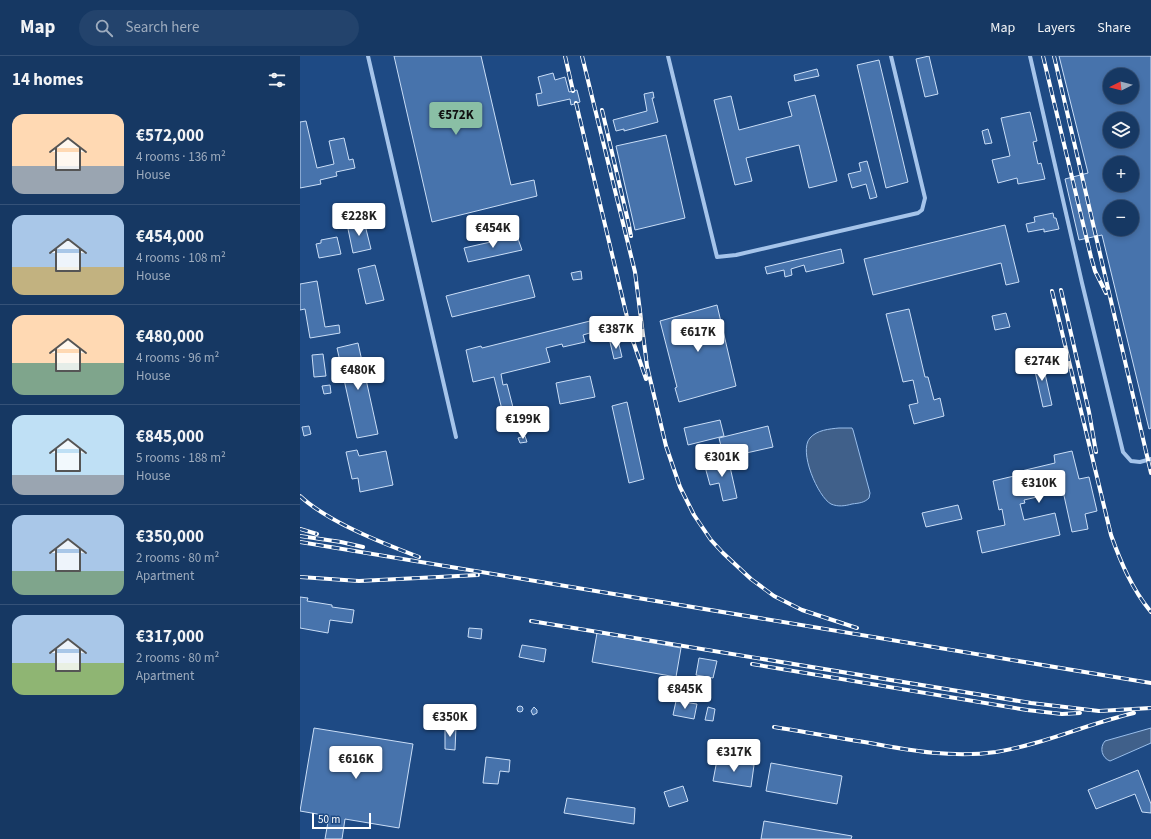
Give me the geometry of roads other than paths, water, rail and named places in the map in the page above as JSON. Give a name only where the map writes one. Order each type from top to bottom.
[{"type":"street","points":[[368,56],[456,437]]},
{"type":"street","points":[[668,56],[717,257],[743,253],[922,210],[925,198],[891,56]]},
{"type":"street","points":[[1030,56],[1082,283],[1123,452],[1131,461],[1140,462],[1151,459]]},
{"type":"water","points":[[852,428],[853,430],[870,493],[869,498],[863,502],[836,506],[826,500],[815,483],[806,453],[807,444],[813,435],[823,430]]},
{"type":"water","points":[[1151,728],[1151,743],[1110,761],[1103,755],[1102,747],[1105,741]]},
{"type":"railway","points":[[565,56],[573,91]]},
{"type":"railway","points":[[582,56],[635,272],[647,366],[666,446],[680,487],[694,515],[711,540],[751,579],[774,596],[802,610],[857,628]]},
{"type":"railway","points":[[1043,56],[1091,257],[1095,271],[1106,293]]},
{"type":"railway","points":[[1054,56],[1151,473]]},
{"type":"railway","points":[[576,103],[632,338],[646,379]]},
{"type":"railway","points":[[602,110],[631,236]]},
{"type":"railway","points":[[1061,290],[1089,412],[1096,452]]},
{"type":"railway","points":[[1052,291],[1111,535],[1128,575],[1138,594],[1151,612]]},
{"type":"railway","points":[[300,496],[325,515],[340,523],[419,557]]},
{"type":"railway","points":[[300,529],[317,534]]},
{"type":"railway","points":[[300,536],[363,547]]},
{"type":"railway","points":[[300,542],[1151,683]]},
{"type":"railway","points":[[300,577],[359,581],[478,575]]},
{"type":"railway","points":[[531,621],[1031,703],[1099,711],[1151,708]]},
{"type":"railway","points":[[752,664],[1027,710],[1062,714],[1080,713]]},
{"type":"railway","points":[[774,727],[917,751],[949,754],[980,754],[1031,744],[1134,713]]}]
